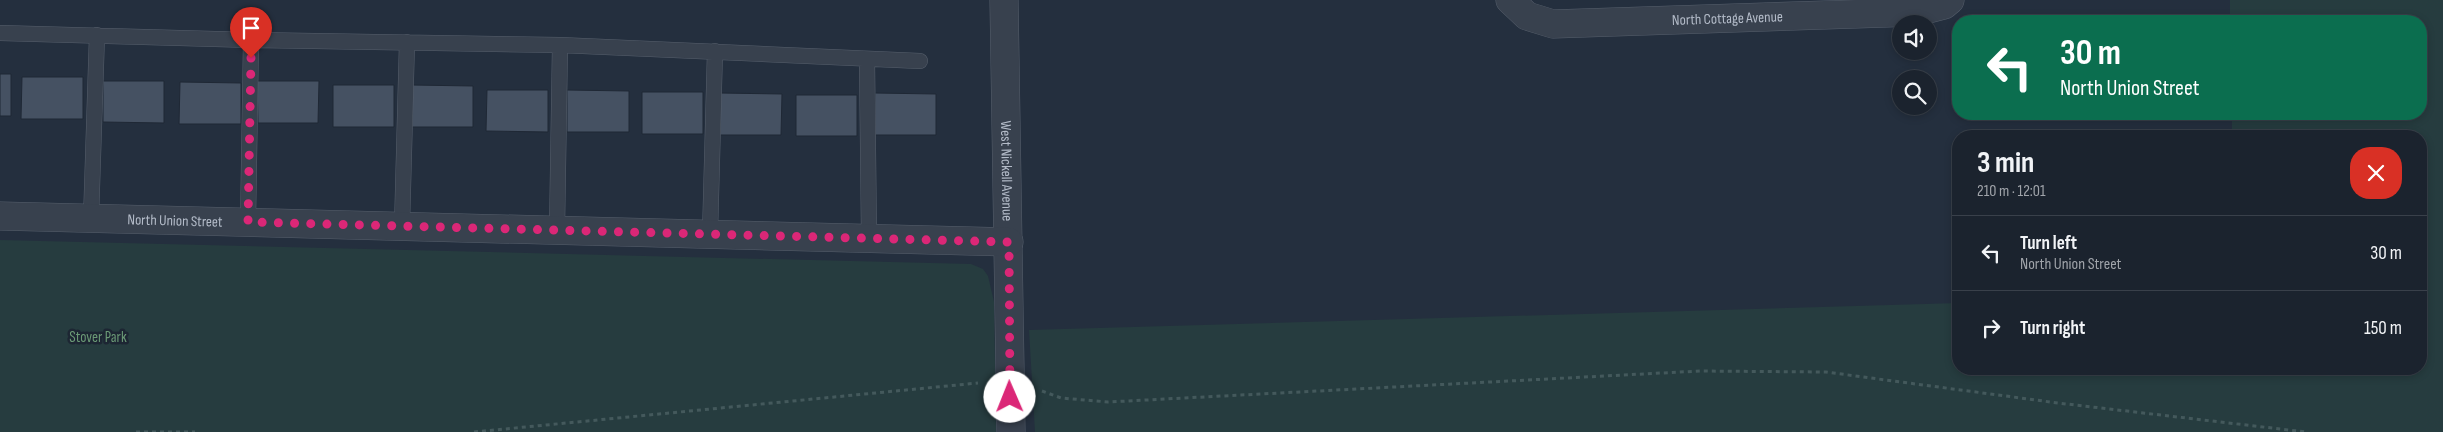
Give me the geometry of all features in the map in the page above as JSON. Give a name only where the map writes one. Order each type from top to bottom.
[{"type":"street","name":"West Nickell Avenue","points":[[1004,0],[1011,432]]},
{"type":"street","name":"North Cottage Avenue","points":[[1510,0],[1528,16],[1553,24],[1916,12],[1944,5],[1950,0]]},
{"type":"street","name":"North Union Street","points":[[0,216],[1009,242]]},
{"type":"lane","points":[[0,33],[251,40],[560,45],[920,61]]},
{"type":"lane","points":[[91,219],[97,35]]},
{"type":"lane","points":[[248,222],[251,40]]},
{"type":"lane","points":[[402,226],[407,42]]},
{"type":"lane","points":[[558,230],[560,45]]},
{"type":"lane","points":[[710,234],[715,51]]},
{"type":"lane","points":[[867,59],[869,238]]},
{"type":"path","points":[[474,432],[1009,380],[1061,398],[1108,402],[1700,371],[1826,372],[2058,403],[2306,432]]},
{"type":"path","points":[[136,432],[195,432]]},
{"type":"green space","points":[[2230,0],[2443,0],[2443,432],[1035,432],[1029,330],[1952,303],[1952,375],[2427,375],[2427,130],[2232,130],[2232,120],[2427,120],[2427,15],[2230,15]]},
{"type":"green space","name":"Stover Park","points":[[0,240],[971,264],[983,269],[988,276],[994,302],[996,432],[0,432]]},
{"type":"building","points":[[0,74],[11,74],[11,116],[0,116]]},
{"type":"building","points":[[22,77],[83,77],[83,119],[21,119]]},
{"type":"building","points":[[103,81],[164,81],[164,123],[103,122]]},
{"type":"building","points":[[257,81],[319,81],[318,123],[258,123]]},
{"type":"building","points":[[180,82],[241,83],[241,124],[179,124]]},
{"type":"building","points":[[333,85],[394,85],[394,127],[333,127]]},
{"type":"building","points":[[412,85],[473,86],[473,127],[412,127]]},
{"type":"building","points":[[487,90],[548,90],[548,132],[486,131]]},
{"type":"building","points":[[567,90],[629,91],[629,132],[567,132]]},
{"type":"building","points":[[642,92],[703,92],[703,134],[642,134]]},
{"type":"building","points":[[720,93],[782,94],[781,135],[720,135]]},
{"type":"building","points":[[875,93],[936,94],[936,135],[875,135]]},
{"type":"building","points":[[796,95],[857,95],[857,136],[796,136]]},
{"type":"route","points":[[251,58],[248,222],[1009,242],[1010,397]]}]
